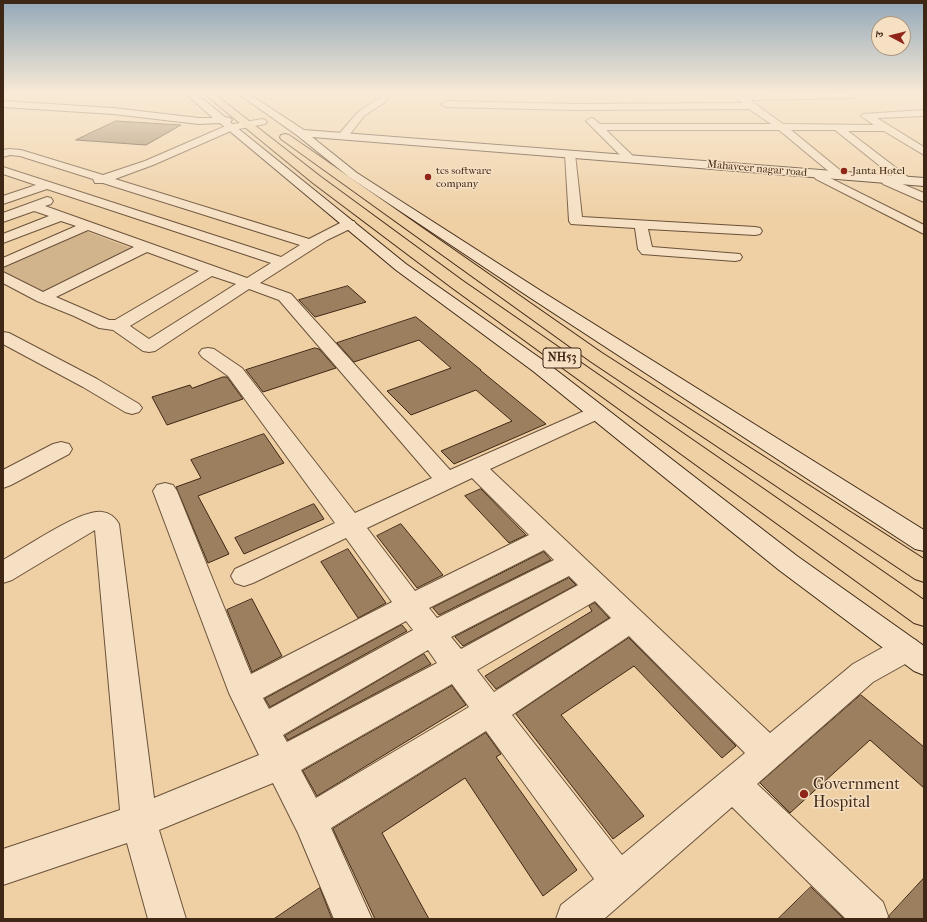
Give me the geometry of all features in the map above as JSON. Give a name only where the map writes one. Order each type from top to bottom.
[{"type":"highway","name":"NH53","points":[[257,135],[458,284],[924,615]]},
{"type":"highway","name":"NH53","points":[[282,135],[596,357],[924,572]]},
{"type":"street","points":[[3,218],[149,162],[210,135]]},
{"type":"street","points":[[254,135],[349,224],[401,267],[540,367],[788,563],[915,656]]},
{"type":"street","points":[[303,135],[366,184],[535,294],[924,542]]},
{"type":"street","name":"Mahaveer nagar road","points":[[329,135],[924,182]]},
{"type":"street","points":[[605,135],[628,158]]},
{"type":"street","points":[[791,135],[842,176]]},
{"type":"street","points":[[847,135],[904,180]]},
{"type":"street","points":[[897,135],[924,152]]},
{"type":"street","points":[[3,154],[9,152],[22,153],[312,244]]},
{"type":"street","points":[[570,154],[576,221],[755,231]]},
{"type":"street","points":[[3,170],[283,262]]},
{"type":"street","points":[[813,174],[924,230]]},
{"type":"street","points":[[883,179],[924,198]]},
{"type":"street","points":[[3,200],[46,185]]},
{"type":"street","points":[[33,206],[285,297],[447,480]]},
{"type":"street","points":[[3,239],[61,216]]},
{"type":"street","points":[[3,278],[43,298],[80,312],[105,324],[118,326],[149,347],[337,228],[349,224]]},
{"type":"street","points":[[641,225],[645,248],[647,251],[652,253],[735,257]]},
{"type":"street","points":[[3,263],[87,226]]},
{"type":"street","points":[[43,298],[146,247]]},
{"type":"street","points":[[118,326],[210,270]]},
{"type":"street","points":[[3,337],[90,383],[132,408]]},
{"type":"street","points":[[208,353],[235,372],[352,525],[619,882]]},
{"type":"street","points":[[244,576],[447,480],[598,412]]},
{"type":"street","points":[[3,480],[60,448]]},
{"type":"street","points":[[475,468],[769,754]]},
{"type":"street","points":[[165,491],[244,693],[310,821],[352,919]]},
{"type":"street","points":[[3,573],[85,524],[101,520],[107,524],[139,821],[167,919]]},
{"type":"street","points":[[244,693],[412,605],[546,538]]},
{"type":"street","points":[[263,729],[433,633],[572,563]]},
{"type":"street","points":[[3,867],[139,821],[281,763],[458,666],[597,587]]},
{"type":"street","points":[[310,821],[491,711],[631,620]]},
{"type":"street","points":[[576,919],[863,673],[915,656]]},
{"type":"street","points":[[732,784],[852,898],[869,916],[866,919]]},
{"type":"shaded area","points":[[83,230],[136,250],[44,293],[3,275],[3,263]]},
{"type":"building","points":[[86,135],[163,135],[146,145],[76,140]]},
{"type":"building","points":[[348,286],[366,302],[315,317],[299,300]]},
{"type":"building","points":[[416,317],[546,424],[454,464],[441,451],[512,421],[476,390],[411,415],[387,391],[451,368],[419,340],[354,362],[337,343]]},
{"type":"building","points":[[315,348],[319,349],[336,368],[263,392],[246,370]]},
{"type":"building","points":[[227,377],[243,399],[167,425],[152,397],[190,385],[192,388]]},
{"type":"building","points":[[264,434],[284,463],[198,496],[229,554],[208,563],[176,487],[201,478],[191,460]]},
{"type":"building","points":[[481,489],[526,535],[509,543],[465,496]]},
{"type":"building","points":[[314,504],[324,519],[244,554],[235,538]]},
{"type":"building","points":[[401,524],[443,575],[417,588],[377,536]]},
{"type":"building","points":[[348,549],[386,603],[358,618],[321,562]]},
{"type":"building","points":[[544,552],[551,560],[439,615],[433,608]]},
{"type":"building","points":[[569,578],[576,585],[463,646],[455,637]]},
{"type":"building","points":[[252,599],[282,656],[252,672],[227,610]]},
{"type":"building","points":[[595,603],[609,618],[496,689],[485,676],[592,611],[589,606]]},
{"type":"building","points":[[402,625],[407,631],[270,707],[265,699]]},
{"type":"building","points":[[629,638],[736,746],[722,758],[634,666],[561,715],[644,816],[613,839],[516,714]]},
{"type":"building","points":[[424,654],[431,664],[288,740],[285,736]]},
{"type":"building","points":[[452,686],[466,705],[317,796],[303,771]]},
{"type":"building","points":[[861,695],[924,747],[924,788],[870,740],[790,813],[760,783]]},
{"type":"building","points":[[486,733],[501,754],[496,757],[577,870],[543,896],[465,778],[382,833],[429,919],[375,919],[333,829]]},
{"type":"building","points":[[924,878],[924,919],[889,919],[889,916]]},
{"type":"building","points":[[811,887],[844,919],[778,919]]},
{"type":"building","points":[[320,888],[332,919],[274,919]]},
{"type":"place","name":"Janta Hotel","points":[[844,171]]},
{"type":"place","name":"tcs software company","points":[[428,177]]},
{"type":"place","name":"Government Hospital","points":[[804,794]]}]
